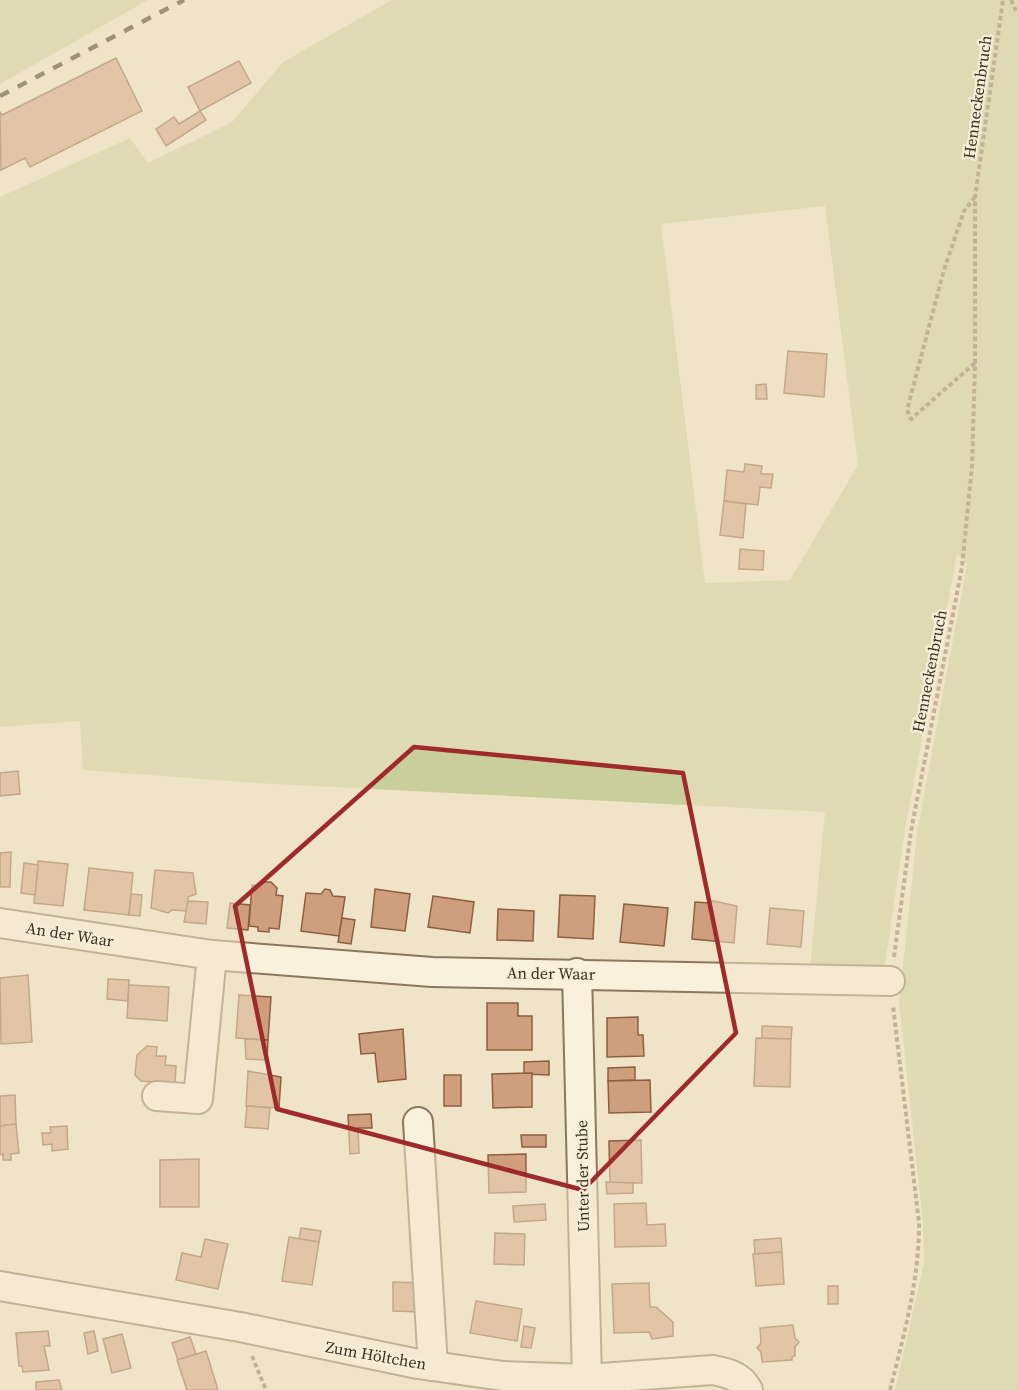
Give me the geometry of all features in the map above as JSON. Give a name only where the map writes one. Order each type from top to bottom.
[{"type":"street","name":"An der Waar","points":[[0,923],[212,955],[432,972],[577,973],[890,981]]},
{"type":"street","points":[[158,1096],[198,1099],[212,955]]},
{"type":"street","name":"Unter der Stube","points":[[577,973],[587,1379]]},
{"type":"street","points":[[418,1122],[434,1366]]},
{"type":"street","name":"Zum Höltchen","points":[[0,1286],[240,1327],[434,1366],[503,1376],[587,1379],[713,1370],[736,1377],[744,1382],[748,1390]]},
{"type":"path","name":"Henneckenbruch","points":[[890,1390],[914,1297],[920,1254],[920,1223],[890,981],[911,831],[962,567],[972,466],[975,363],[975,197],[1003,0]]},
{"type":"path","points":[[1011,0],[1017,13]]},
{"type":"path","name":"Henneckenbruch","points":[[975,197],[964,211],[944,270],[907,410],[911,419],[975,363]]},
{"type":"path","points":[[240,1327],[266,1390]]},
{"type":"highlighted area","points":[[414,747],[683,773],[736,1033],[583,1190],[277,1109],[235,906]]},
{"type":"green space","points":[[0,0],[148,0],[0,84]]},
{"type":"green space","points":[[392,0],[1017,0],[1017,1390],[895,1390],[924,1263],[923,1223],[899,1002],[917,833],[967,564],[957,554],[906,824],[884,971],[810,968],[825,812],[254,783],[83,770],[80,721],[0,727],[0,197],[130,138],[148,163],[232,122],[283,62]],"holes":[[[825,206],[858,465],[790,580],[705,583],[661,224]]]},
{"type":"building","points":[[116,58],[142,111],[30,167],[25,158],[1,170],[0,112],[2,115]]},
{"type":"building","points":[[239,61],[251,83],[200,111],[188,87]]},
{"type":"building","points":[[200,111],[206,120],[166,146],[156,129],[174,117],[179,124]]},
{"type":"building","points":[[788,351],[827,354],[824,397],[784,393]]},
{"type":"building","points":[[766,384],[767,399],[756,399],[756,385]]},
{"type":"building","points":[[745,464],[762,466],[761,474],[773,474],[771,488],[760,487],[758,505],[724,501],[727,470],[744,472]]},
{"type":"building","points":[[724,501],[746,504],[743,538],[720,535]]},
{"type":"building","points":[[740,549],[764,551],[763,570],[739,569]]},
{"type":"building","points":[[18,771],[20,794],[0,796],[0,773]]},
{"type":"building","points":[[11,852],[10,887],[0,887],[0,853]]},
{"type":"building","points":[[38,861],[68,864],[63,906],[34,903]]},
{"type":"building","points":[[24,863],[38,865],[35,895],[21,893]]},
{"type":"building","points":[[89,868],[133,873],[129,915],[84,910]]},
{"type":"building","points":[[155,870],[193,873],[196,894],[188,897],[187,911],[172,910],[168,913],[151,908]]},
{"type":"building","points":[[265,882],[271,882],[277,888],[276,895],[283,896],[279,929],[269,928],[269,932],[258,931],[258,927],[249,926],[252,885],[259,886]]},
{"type":"building","points":[[325,889],[330,890],[333,896],[345,897],[339,936],[301,931],[306,893],[321,894]]},
{"type":"building","points":[[375,889],[410,894],[405,931],[371,927]]},
{"type":"building","points":[[131,894],[142,895],[140,916],[129,915]]},
{"type":"building","points":[[560,895],[595,896],[593,939],[558,937]]},
{"type":"building","points":[[433,896],[474,902],[470,933],[428,927]]},
{"type":"building","points":[[709,900],[737,906],[734,943],[692,939],[695,902],[709,903]]},
{"type":"building","points":[[188,901],[208,902],[206,924],[184,922]]},
{"type":"building","points":[[230,903],[250,905],[248,930],[227,928]]},
{"type":"building","points":[[624,904],[668,908],[664,946],[620,942]]},
{"type":"building","points":[[770,908],[804,911],[801,947],[767,944]]},
{"type":"building","points":[[498,909],[534,911],[533,941],[497,940]]},
{"type":"building","points":[[342,918],[355,920],[351,944],[338,942]]},
{"type":"building","points":[[28,975],[32,1042],[1,1044],[0,978]]},
{"type":"building","points":[[108,979],[129,980],[128,1001],[107,999]]},
{"type":"building","points":[[129,985],[169,987],[167,1021],[127,1018]]},
{"type":"building","points":[[239,995],[271,997],[268,1040],[236,1038]]},
{"type":"building","points":[[487,1003],[518,1003],[518,1016],[532,1016],[532,1050],[487,1050]]},
{"type":"building","points":[[638,1017],[638,1035],[643,1035],[644,1056],[607,1057],[607,1018]]},
{"type":"building","points":[[762,1026],[792,1027],[791,1039],[762,1038]]},
{"type":"building","points":[[403,1029],[406,1079],[378,1082],[375,1053],[361,1054],[359,1034]]},
{"type":"building","points":[[756,1038],[791,1039],[790,1087],[754,1086]]},
{"type":"building","points":[[245,1039],[268,1040],[267,1060],[246,1059]]},
{"type":"building","points":[[147,1046],[157,1047],[156,1056],[166,1056],[165,1065],[176,1066],[175,1084],[141,1081],[135,1075],[137,1055]]},
{"type":"building","points":[[549,1061],[549,1075],[524,1074],[524,1062]]},
{"type":"building","points":[[635,1067],[635,1080],[608,1081],[608,1068]]},
{"type":"building","points":[[248,1071],[281,1077],[279,1108],[246,1106]]},
{"type":"building","points":[[532,1073],[532,1107],[493,1108],[492,1074]]},
{"type":"building","points":[[444,1075],[461,1075],[461,1106],[444,1106]]},
{"type":"building","points":[[650,1080],[651,1112],[609,1113],[608,1081]]},
{"type":"building","points":[[15,1095],[16,1124],[0,1126],[0,1096]]},
{"type":"building","points":[[247,1106],[270,1108],[268,1129],[245,1127]]},
{"type":"building","points":[[371,1114],[372,1128],[358,1128],[359,1153],[350,1154],[348,1115]]},
{"type":"building","points":[[16,1124],[19,1153],[11,1154],[11,1160],[3,1160],[3,1154],[0,1155],[0,1126]]},
{"type":"building","points":[[67,1126],[68,1149],[52,1151],[52,1144],[43,1145],[42,1133],[51,1133],[50,1127]]},
{"type":"building","points":[[521,1135],[546,1135],[546,1147],[522,1147]]},
{"type":"building","points":[[641,1140],[642,1183],[610,1183],[609,1141]]},
{"type":"building","points":[[526,1154],[526,1192],[489,1193],[488,1155]]},
{"type":"building","points":[[199,1159],[199,1207],[160,1207],[160,1160]]},
{"type":"building","points":[[606,1182],[633,1183],[633,1193],[607,1194]]},
{"type":"building","points":[[646,1203],[647,1225],[665,1224],[666,1246],[615,1247],[614,1204]]},
{"type":"building","points":[[545,1204],[546,1220],[514,1222],[513,1206]]},
{"type":"building","points":[[301,1228],[321,1231],[319,1242],[299,1239]]},
{"type":"building","points":[[495,1233],[525,1234],[524,1265],[494,1264]]},
{"type":"building","points":[[289,1237],[319,1242],[312,1285],[282,1281]]},
{"type":"building","points":[[781,1238],[782,1252],[755,1254],[754,1240]]},
{"type":"building","points":[[205,1239],[228,1244],[218,1289],[176,1280],[182,1253],[201,1257]]},
{"type":"building","points":[[782,1252],[784,1284],[756,1286],[753,1254]]},
{"type":"building","points":[[393,1282],[424,1283],[423,1312],[393,1311]]},
{"type":"building","points":[[649,1283],[650,1307],[656,1307],[673,1322],[673,1336],[652,1339],[649,1332],[614,1333],[612,1284]]},
{"type":"building","points":[[828,1286],[838,1286],[838,1304],[828,1304]]},
{"type":"building","points":[[476,1301],[522,1309],[517,1341],[470,1333]]},
{"type":"building","points":[[793,1325],[795,1338],[799,1342],[795,1347],[795,1356],[792,1360],[762,1362],[761,1352],[757,1348],[761,1343],[760,1328]]},
{"type":"building","points":[[524,1326],[535,1328],[531,1348],[521,1347]]},
{"type":"building","points":[[48,1331],[50,1346],[44,1346],[49,1370],[23,1372],[22,1366],[19,1366],[16,1333]]},
{"type":"building","points":[[94,1331],[98,1351],[88,1354],[84,1333]]},
{"type":"building","points":[[122,1334],[131,1368],[112,1373],[103,1339]]},
{"type":"building","points":[[190,1337],[196,1354],[178,1360],[172,1343]]},
{"type":"building","points":[[206,1351],[218,1390],[187,1390],[177,1360]]},
{"type":"building","points":[[59,1380],[62,1390],[36,1390],[36,1382]]},
{"type":"railway","points":[[0,96],[184,0]]}]
